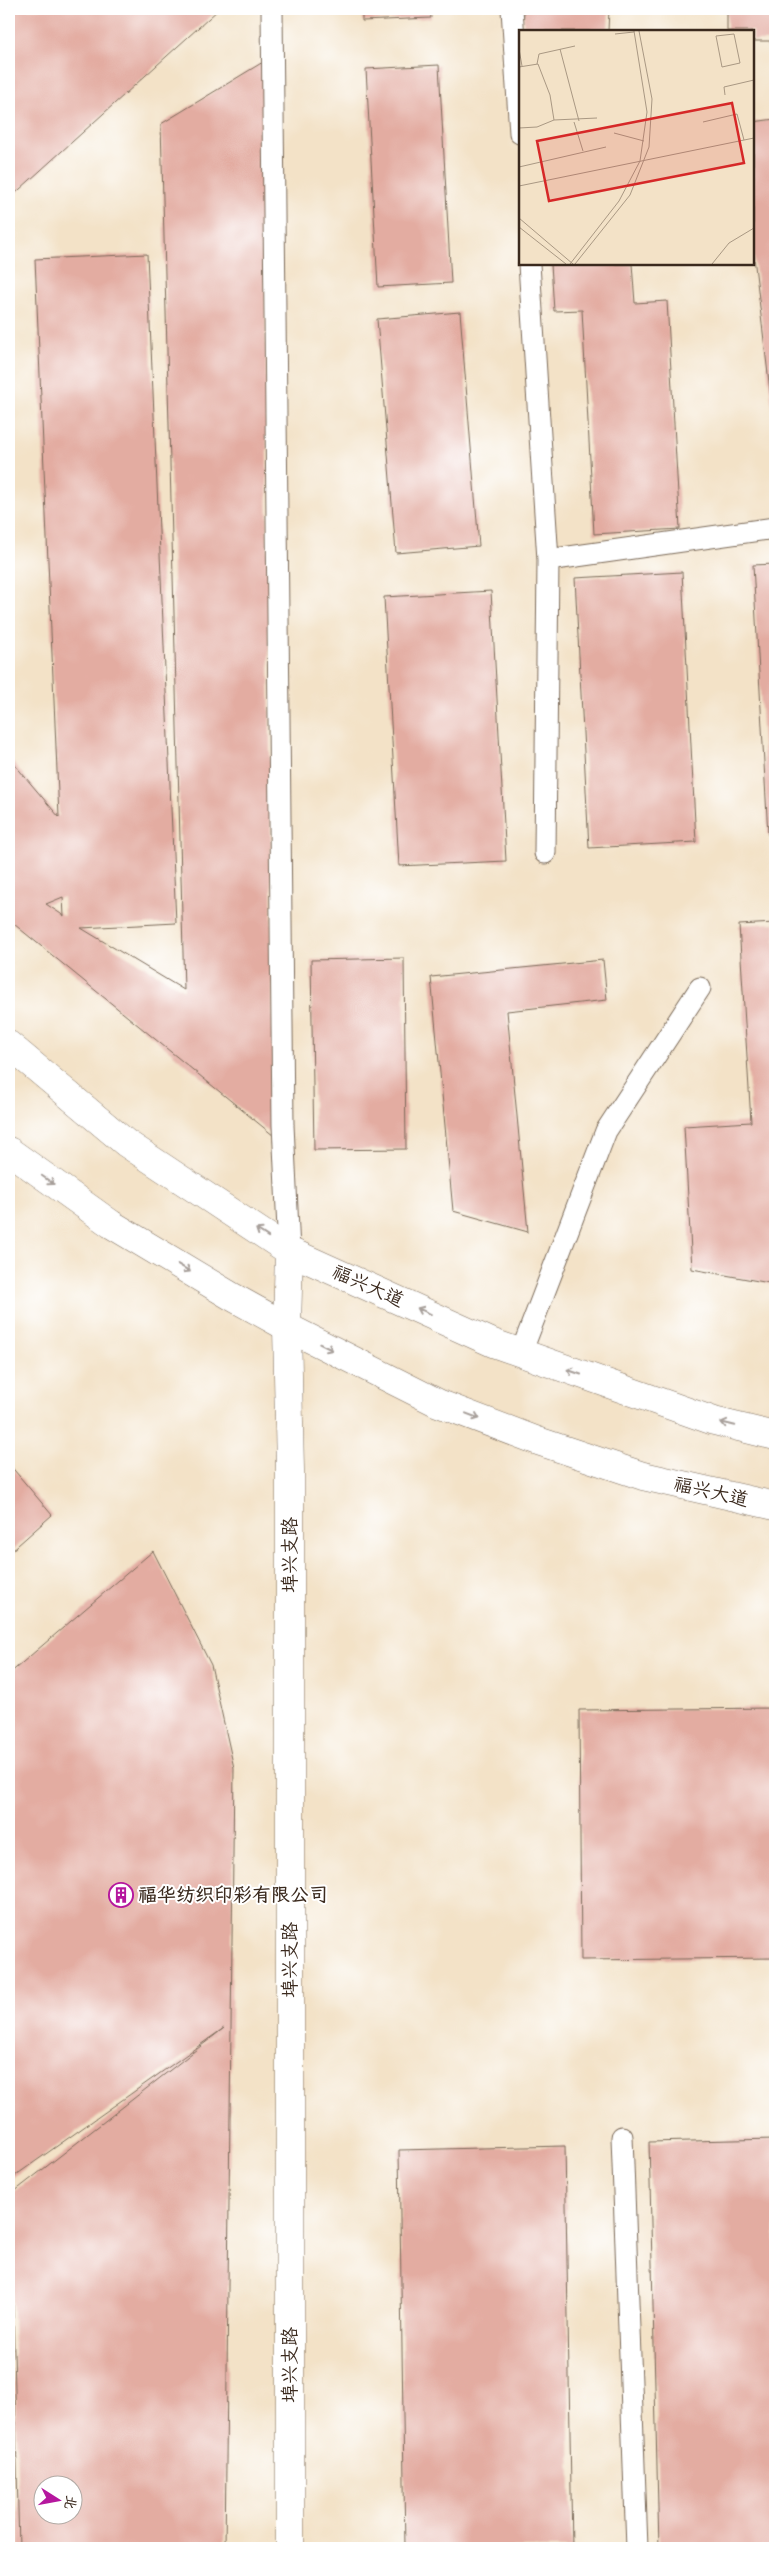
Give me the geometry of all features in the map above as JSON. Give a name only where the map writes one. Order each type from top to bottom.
[{"type":"main road","name":"福兴大道","points":[[9,1045],[126,1143],[289,1251],[493,1343],[714,1421],[775,1436]]},
{"type":"main road","name":"福兴大道","points":[[9,1151],[111,1224],[287,1328],[438,1403],[538,1442],[643,1476],[775,1506]]},
{"type":"main road","name":"埠兴支路","points":[[289,1251],[287,1328],[290,1470],[290,2548]]},
{"type":"lane","points":[[272,9],[283,1125],[289,1251]]},
{"type":"lane","points":[[512,9],[519,118]]},
{"type":"lane","points":[[529,265],[548,560],[545,853]]},
{"type":"lane","points":[[548,560],[775,528]]},
{"type":"lane","points":[[521,1353],[606,1131],[700,988]]},
{"type":"lane","points":[[622,2137],[637,2548]]},
{"type":"building","points":[[9,9],[219,9],[9,199]]},
{"type":"building","points":[[362,9],[430,9],[431,18],[362,21]]},
{"type":"building","points":[[524,9],[609,9],[608,30],[523,30]]},
{"type":"building","points":[[727,9],[775,9],[775,41],[754,41],[754,30],[727,30]]},
{"type":"building","points":[[263,62],[274,1136],[9,920],[9,758],[59,817],[35,259],[147,254],[176,923],[81,928],[184,990],[161,124]],"holes":[[[63,897],[64,916],[46,904]]]},
{"type":"building","points":[[439,65],[451,283],[378,287],[366,69]]},
{"type":"building","points":[[775,119],[775,424],[754,257],[754,122]]},
{"type":"building","points":[[551,265],[632,265],[635,303],[667,301],[680,529],[594,534],[582,310],[554,311]]},
{"type":"building","points":[[460,312],[479,546],[396,553],[377,319]]},
{"type":"building","points":[[775,564],[775,834],[768,835],[753,565]]},
{"type":"building","points":[[682,572],[696,842],[589,848],[575,578]]},
{"type":"building","points":[[491,591],[506,861],[399,866],[384,597]]},
{"type":"building","points":[[775,923],[775,1284],[692,1269],[684,1126],[751,1122],[739,925]]},
{"type":"building","points":[[404,958],[406,1149],[314,1150],[311,960]]},
{"type":"building","points":[[603,960],[607,1000],[507,1011],[528,1232],[453,1211],[431,977]]},
{"type":"building","points":[[9,1464],[52,1515],[9,1553]]},
{"type":"building","points":[[153,1551],[211,1665],[234,1768],[225,2548],[19,2548],[10,2195],[224,2028],[9,2180],[9,1674]]},
{"type":"building","points":[[775,1708],[775,1958],[581,1960],[579,1710]]},
{"type":"building","points":[[775,2139],[775,2548],[659,2548],[649,2142]]},
{"type":"building","points":[[565,2146],[572,2548],[405,2548],[399,2150]]},
{"type":"place","name":"福华纺织印彩有限公司","points":[[121,1895]]}]
